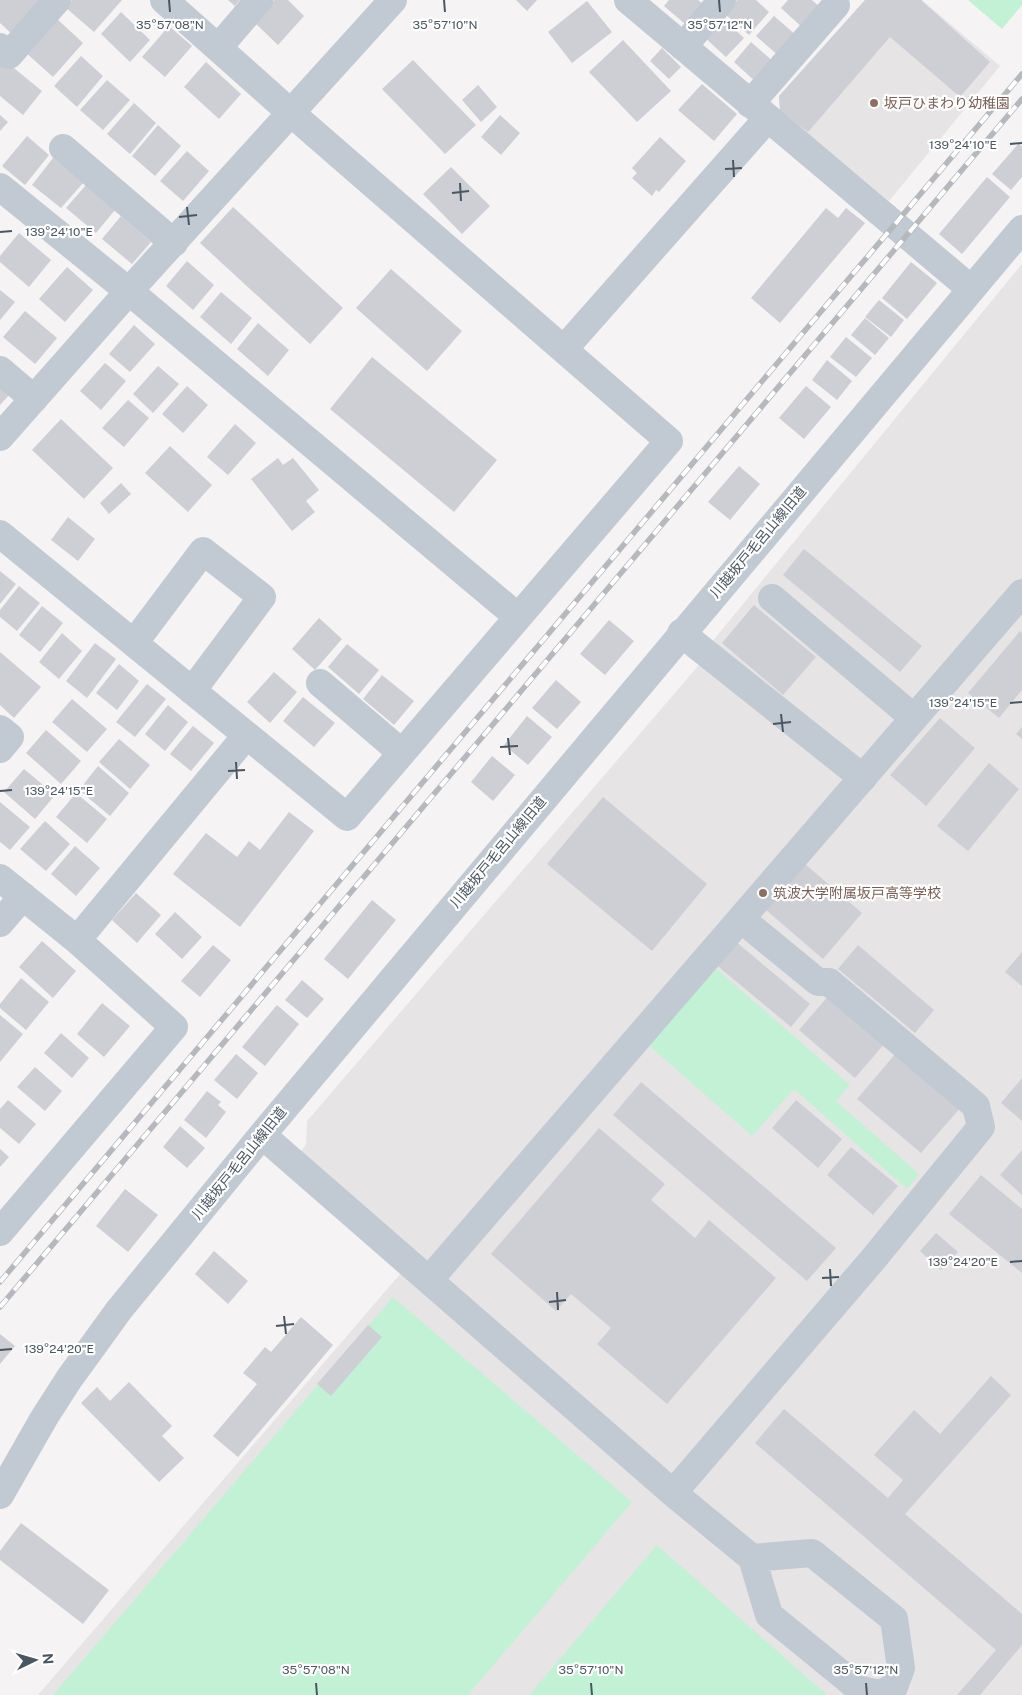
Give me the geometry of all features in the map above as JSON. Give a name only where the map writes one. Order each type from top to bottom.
[{"type":"street","points":[[0,47],[9,55],[57,0]]},
{"type":"street","points":[[0,534],[347,817],[668,441],[164,0]]},
{"type":"street","points":[[218,48],[259,0]]},
{"type":"street","points":[[0,437],[129,291],[393,0]]},
{"type":"street","points":[[628,0],[758,112],[971,289]]},
{"type":"street","points":[[683,47],[722,0]]},
{"type":"street","points":[[564,349],[758,112],[836,5]]},
{"type":"street","points":[[63,148],[174,243]]},
{"type":"street","points":[[0,187],[129,291],[518,617]]},
{"type":"street","name":"川越坂戸毛呂山線旧道","points":[[0,1495],[44,1418],[86,1354],[119,1310],[262,1134],[1022,229]]},
{"type":"street","points":[[0,370],[34,399]]},
{"type":"street","points":[[134,643],[203,551],[262,597],[192,691]]},
{"type":"street","points":[[772,598],[914,718]]},
{"type":"street","points":[[429,1280],[914,718],[1020,598]]},
{"type":"street","points":[[681,633],[863,778]]},
{"type":"street","points":[[320,682],[402,752]]},
{"type":"street","points":[[0,729],[10,737],[0,749]]},
{"type":"street","points":[[77,940],[246,736]]},
{"type":"street","points":[[0,878],[77,940],[174,1027],[0,1232]]},
{"type":"street","points":[[0,923],[22,896]]},
{"type":"street","points":[[672,1493],[874,1257],[981,1127],[976,1106],[829,982],[818,982],[741,919]]},
{"type":"street","points":[[262,1134],[672,1493],[752,1558],[769,1615],[861,1690],[880,1694],[894,1687],[901,1668],[894,1619],[812,1553],[752,1558]]},
{"type":"shaded area","name":"坂戸ひまわり幼稚園","points":[[865,0],[922,0],[1000,66],[889,201],[780,111],[779,96]]},
{"type":"shaded area","name":"筑波大学附属坂戸高等学校","points":[[1022,264],[1022,1695],[38,1695],[401,1273],[287,1173],[306,1144],[307,1121],[699,665],[711,643]]},
{"type":"green space","points":[[968,0],[1022,0],[1022,5],[1002,29]]},
{"type":"green space","points":[[712,965],[850,1085],[836,1101],[919,1174],[907,1189],[794,1089],[752,1136],[645,1042]]},
{"type":"green space","points":[[393,1297],[632,1502],[468,1695],[53,1695]]},
{"type":"green space","points":[[657,1545],[827,1695],[529,1695]]},
{"type":"building","points":[[0,0],[43,0],[12,34],[0,23]]},
{"type":"building","points":[[72,0],[122,0],[94,32],[65,7]]},
{"type":"building","points":[[228,0],[240,0],[235,6]]},
{"type":"building","points":[[274,0],[288,0],[304,16],[278,45],[254,22]]},
{"type":"building","points":[[516,0],[537,0],[527,11]]},
{"type":"building","points":[[669,0],[698,0],[703,4],[685,24],[664,6]]},
{"type":"building","points":[[737,0],[756,0],[769,12],[749,35],[725,14]]},
{"type":"building","points":[[788,0],[812,0],[822,9],[804,29],[781,8]]},
{"type":"building","points":[[865,0],[921,0],[990,62],[960,97],[890,37],[808,132],[780,111],[779,96]]},
{"type":"building","points":[[587,1],[612,32],[572,63],[548,32]]},
{"type":"building","points":[[121,12],[150,40],[130,62],[101,34]]},
{"type":"building","points":[[720,16],[744,38],[726,57],[703,36]]},
{"type":"building","points":[[774,16],[797,36],[780,57],[756,36]]},
{"type":"building","points":[[55,17],[83,43],[53,77],[24,51]]},
{"type":"building","points":[[169,26],[192,46],[165,77],[142,57]]},
{"type":"building","points":[[623,40],[671,91],[637,122],[589,72]]},
{"type":"building","points":[[751,42],[775,63],[757,83],[734,62]]},
{"type":"building","points":[[662,48],[681,67],[669,79],[650,61]]},
{"type":"building","points":[[81,56],[103,76],[77,107],[54,86]]},
{"type":"building","points":[[4,60],[42,91],[23,115],[0,96],[0,64]]},
{"type":"building","points":[[413,60],[476,125],[445,154],[382,89]]},
{"type":"building","points":[[206,62],[241,94],[219,119],[184,87]]},
{"type":"building","points":[[107,80],[130,100],[103,130],[80,110]]},
{"type":"building","points":[[702,84],[737,114],[714,141],[678,110]]},
{"type":"building","points":[[478,85],[497,107],[481,122],[462,100]]},
{"type":"building","points":[[134,103],[156,123],[130,154],[107,134]]},
{"type":"building","points":[[0,115],[8,122],[0,131]]},
{"type":"building","points":[[500,115],[520,133],[501,155],[481,137]]},
{"type":"building","points":[[158,125],[181,146],[155,176],[132,156]]},
{"type":"building","points":[[27,136],[49,155],[25,185],[2,166]]},
{"type":"building","points":[[660,137],[686,161],[659,192],[656,190],[652,196],[632,178],[637,173],[632,168]]},
{"type":"building","points":[[1019,143],[1022,147],[1022,177],[1011,190],[992,174]]},
{"type":"building","points":[[187,151],[209,171],[183,201],[160,181]]},
{"type":"building","points":[[53,158],[83,183],[61,208],[32,185]]},
{"type":"building","points":[[451,167],[490,206],[462,234],[423,194]]},
{"type":"building","points":[[987,177],[1010,197],[962,254],[939,234]]},
{"type":"building","points":[[86,185],[115,210],[96,233],[66,208]]},
{"type":"building","points":[[233,207],[343,308],[310,344],[200,243]]},
{"type":"building","points":[[826,208],[838,218],[846,208],[865,223],[780,323],[751,298]]},
{"type":"building","points":[[121,216],[151,242],[132,264],[102,239]]},
{"type":"building","points":[[19,233],[51,260],[29,287],[0,262],[0,256]]},
{"type":"building","points":[[187,261],[214,285],[193,310],[166,286]]},
{"type":"building","points":[[911,262],[937,283],[907,319],[882,298]]},
{"type":"building","points":[[67,267],[93,290],[65,322],[39,299]]},
{"type":"building","points":[[391,269],[462,331],[427,371],[356,308]]},
{"type":"building","points":[[0,290],[15,302],[0,320]]},
{"type":"building","points":[[221,292],[252,318],[231,344],[200,317]]},
{"type":"building","points":[[879,300],[904,320],[891,337],[865,317]]},
{"type":"building","points":[[25,311],[57,338],[35,364],[3,337]]},
{"type":"building","points":[[865,318],[889,338],[875,355],[851,335]]},
{"type":"building","points":[[258,323],[289,350],[268,376],[237,349]]},
{"type":"building","points":[[134,325],[155,344],[130,372],[109,354]]},
{"type":"building","points":[[846,337],[872,358],[856,377],[830,357]]},
{"type":"building","points":[[372,357],[497,460],[454,512],[330,409]]},
{"type":"building","points":[[827,360],[852,381],[837,400],[812,380]]},
{"type":"building","points":[[105,363],[126,381],[101,410],[80,391]]},
{"type":"building","points":[[158,366],[179,384],[153,413],[133,394]]},
{"type":"building","points":[[0,386],[10,394],[0,405]]},
{"type":"building","points":[[187,386],[208,405],[183,433],[162,414]]},
{"type":"building","points":[[806,386],[831,407],[804,439],[779,418]]},
{"type":"building","points":[[128,400],[149,418],[124,447],[102,428]]},
{"type":"building","points":[[61,419],[113,468],[84,499],[32,450]]},
{"type":"building","points":[[235,424],[256,443],[228,475],[207,457]]},
{"type":"building","points":[[170,446],[212,485],[188,512],[145,473]]},
{"type":"building","points":[[278,458],[283,465],[293,458],[319,490],[306,501],[315,512],[292,531],[251,479]]},
{"type":"building","points":[[739,466],[760,484],[730,520],[708,502]]},
{"type":"building","points":[[121,483],[131,494],[109,514],[100,503]]},
{"type":"building","points":[[68,517],[95,539],[78,561],[51,540]]},
{"type":"building","points":[[804,549],[922,646],[900,672],[783,575]]},
{"type":"building","points":[[0,571],[16,584],[0,604]]},
{"type":"building","points":[[19,586],[40,603],[17,631],[0,617],[0,610]]},
{"type":"building","points":[[754,605],[816,657],[783,695],[722,643]]},
{"type":"building","points":[[42,606],[63,623],[40,652],[19,635]]},
{"type":"building","points":[[319,618],[342,639],[315,670],[292,649]]},
{"type":"building","points":[[609,620],[634,641],[605,675],[580,654]]},
{"type":"building","points":[[1020,631],[1022,633],[1022,690],[999,718],[968,693]]},
{"type":"building","points":[[62,633],[82,651],[59,679],[39,662]]},
{"type":"building","points":[[95,643],[116,659],[87,698],[66,681]]},
{"type":"building","points":[[347,644],[379,670],[359,694],[328,667]]},
{"type":"building","points":[[0,652],[41,687],[14,718],[0,705]]},
{"type":"building","points":[[119,664],[139,681],[117,710],[96,693]]},
{"type":"building","points":[[274,672],[297,692],[270,723],[247,702]]},
{"type":"building","points":[[382,675],[414,701],[394,725],[363,699]]},
{"type":"building","points":[[556,680],[581,702],[557,729],[532,708]]},
{"type":"building","points":[[147,684],[166,699],[135,737],[116,722]]},
{"type":"building","points":[[303,697],[335,723],[314,747],[283,721]]},
{"type":"building","points":[[72,699],[107,729],[87,752],[52,722]]},
{"type":"building","points":[[168,705],[188,722],[165,751],[145,734]]},
{"type":"building","points":[[527,716],[552,737],[528,765],[504,745]]},
{"type":"building","points":[[940,718],[975,748],[926,806],[890,775]]},
{"type":"building","points":[[193,726],[214,743],[191,771],[170,754]]},
{"type":"building","points":[[1022,727],[1022,739],[1016,734]]},
{"type":"building","points":[[46,730],[81,761],[61,784],[26,753]]},
{"type":"building","points":[[119,739],[150,765],[130,789],[99,762]]},
{"type":"building","points":[[492,756],[515,775],[493,801],[471,782]]},
{"type":"building","points":[[989,763],[1019,789],[968,851],[937,826]]},
{"type":"building","points":[[98,766],[129,793],[110,816],[79,790]]},
{"type":"building","points":[[24,769],[55,795],[35,819],[4,792]]},
{"type":"building","points":[[76,793],[107,819],[87,843],[56,817]]},
{"type":"building","points":[[603,797],[707,884],[652,951],[547,864]]},
{"type":"building","points":[[0,802],[30,827],[10,850],[0,842]]},
{"type":"building","points":[[289,812],[314,831],[240,927],[173,874],[206,833],[237,857],[249,841],[260,850]]},
{"type":"building","points":[[45,821],[70,844],[46,871],[20,849]]},
{"type":"building","points":[[75,846],[100,868],[76,896],[51,874]]},
{"type":"building","points":[[798,858],[862,913],[823,959],[759,904]]},
{"type":"building","points":[[136,893],[161,915],[137,943],[112,920]]},
{"type":"building","points":[[372,900],[396,920],[348,979],[324,959]]},
{"type":"building","points":[[175,912],[202,937],[182,959],[155,934]]},
{"type":"building","points":[[734,940],[810,1004],[791,1027],[714,963]]},
{"type":"building","points":[[42,941],[76,971],[53,998],[19,967]]},
{"type":"building","points":[[213,945],[231,960],[200,997],[181,981]]},
{"type":"building","points":[[858,945],[934,1010],[915,1033],[838,969]]},
{"type":"building","points":[[1022,952],[1022,986],[1005,972]]},
{"type":"building","points":[[21,978],[49,1002],[26,1030],[0,1008],[0,1004]]},
{"type":"building","points":[[302,980],[324,999],[307,1018],[285,1000]]},
{"type":"building","points":[[829,995],[885,1043],[855,1078],[799,1030]]},
{"type":"building","points":[[102,1003],[130,1026],[104,1057],[77,1034]]},
{"type":"building","points":[[277,1005],[299,1024],[265,1066],[242,1047]]},
{"type":"building","points":[[0,1015],[23,1034],[0,1062]]},
{"type":"building","points":[[61,1033],[89,1058],[72,1078],[44,1053]]},
{"type":"building","points":[[897,1052],[961,1107],[921,1153],[857,1099]]},
{"type":"building","points":[[236,1054],[258,1073],[237,1099],[214,1080]]},
{"type":"building","points":[[35,1067],[62,1091],[45,1111],[17,1087]]},
{"type":"building","points":[[1022,1078],[1022,1121],[1001,1103]]},
{"type":"building","points":[[641,1082],[836,1248],[807,1281],[613,1115]]},
{"type":"building","points":[[207,1091],[221,1102],[218,1105],[226,1112],[206,1138],[184,1120]]},
{"type":"building","points":[[8,1100],[36,1124],[19,1144],[0,1128],[0,1109]]},
{"type":"building","points":[[796,1100],[842,1139],[818,1168],[772,1128]]},
{"type":"building","points":[[180,1126],[205,1148],[187,1168],[163,1147]]},
{"type":"building","points":[[599,1128],[665,1184],[651,1200],[695,1238],[709,1220],[776,1278],[667,1404],[597,1344],[611,1328],[571,1294],[556,1311],[491,1254]]},
{"type":"building","points":[[851,1147],[898,1186],[873,1215],[827,1175]]},
{"type":"building","points":[[0,1149],[9,1157],[0,1167]]},
{"type":"building","points":[[1022,1150],[1022,1195],[1000,1175]]},
{"type":"building","points":[[981,1175],[1022,1209],[1022,1273],[949,1214]]},
{"type":"building","points":[[125,1189],[158,1215],[128,1252],[96,1226]]},
{"type":"building","points":[[936,1233],[958,1252],[941,1270],[920,1251]]},
{"type":"building","points":[[214,1251],[248,1281],[228,1304],[195,1274]]},
{"type":"building","points":[[301,1317],[333,1345],[238,1457],[213,1436],[257,1384],[243,1373],[265,1347],[271,1352]]},
{"type":"building","points":[[368,1325],[382,1337],[331,1396],[317,1384]]},
{"type":"building","points":[[0,1334],[15,1346],[0,1364]]},
{"type":"building","points":[[991,1376],[1011,1395],[905,1514],[1022,1614],[1022,1645],[980,1695],[957,1695],[996,1650],[755,1443],[784,1409],[888,1498],[903,1480],[874,1455],[914,1410],[940,1434]]},
{"type":"building","points":[[129,1382],[172,1426],[162,1436],[184,1458],[159,1482],[81,1403],[97,1387],[110,1401]]},
{"type":"building","points":[[21,1523],[109,1590],[83,1624],[0,1560],[0,1551]]},
{"type":"railway","points":[[0,1282],[1022,74]]},
{"type":"railway","points":[[0,1307],[1022,99]]},
{"type":"place","name":"坂戸ひまわり幼稚園","points":[[874,103]]},
{"type":"place","name":"筑波大学附属坂戸高等学校","points":[[763,893]]}]
